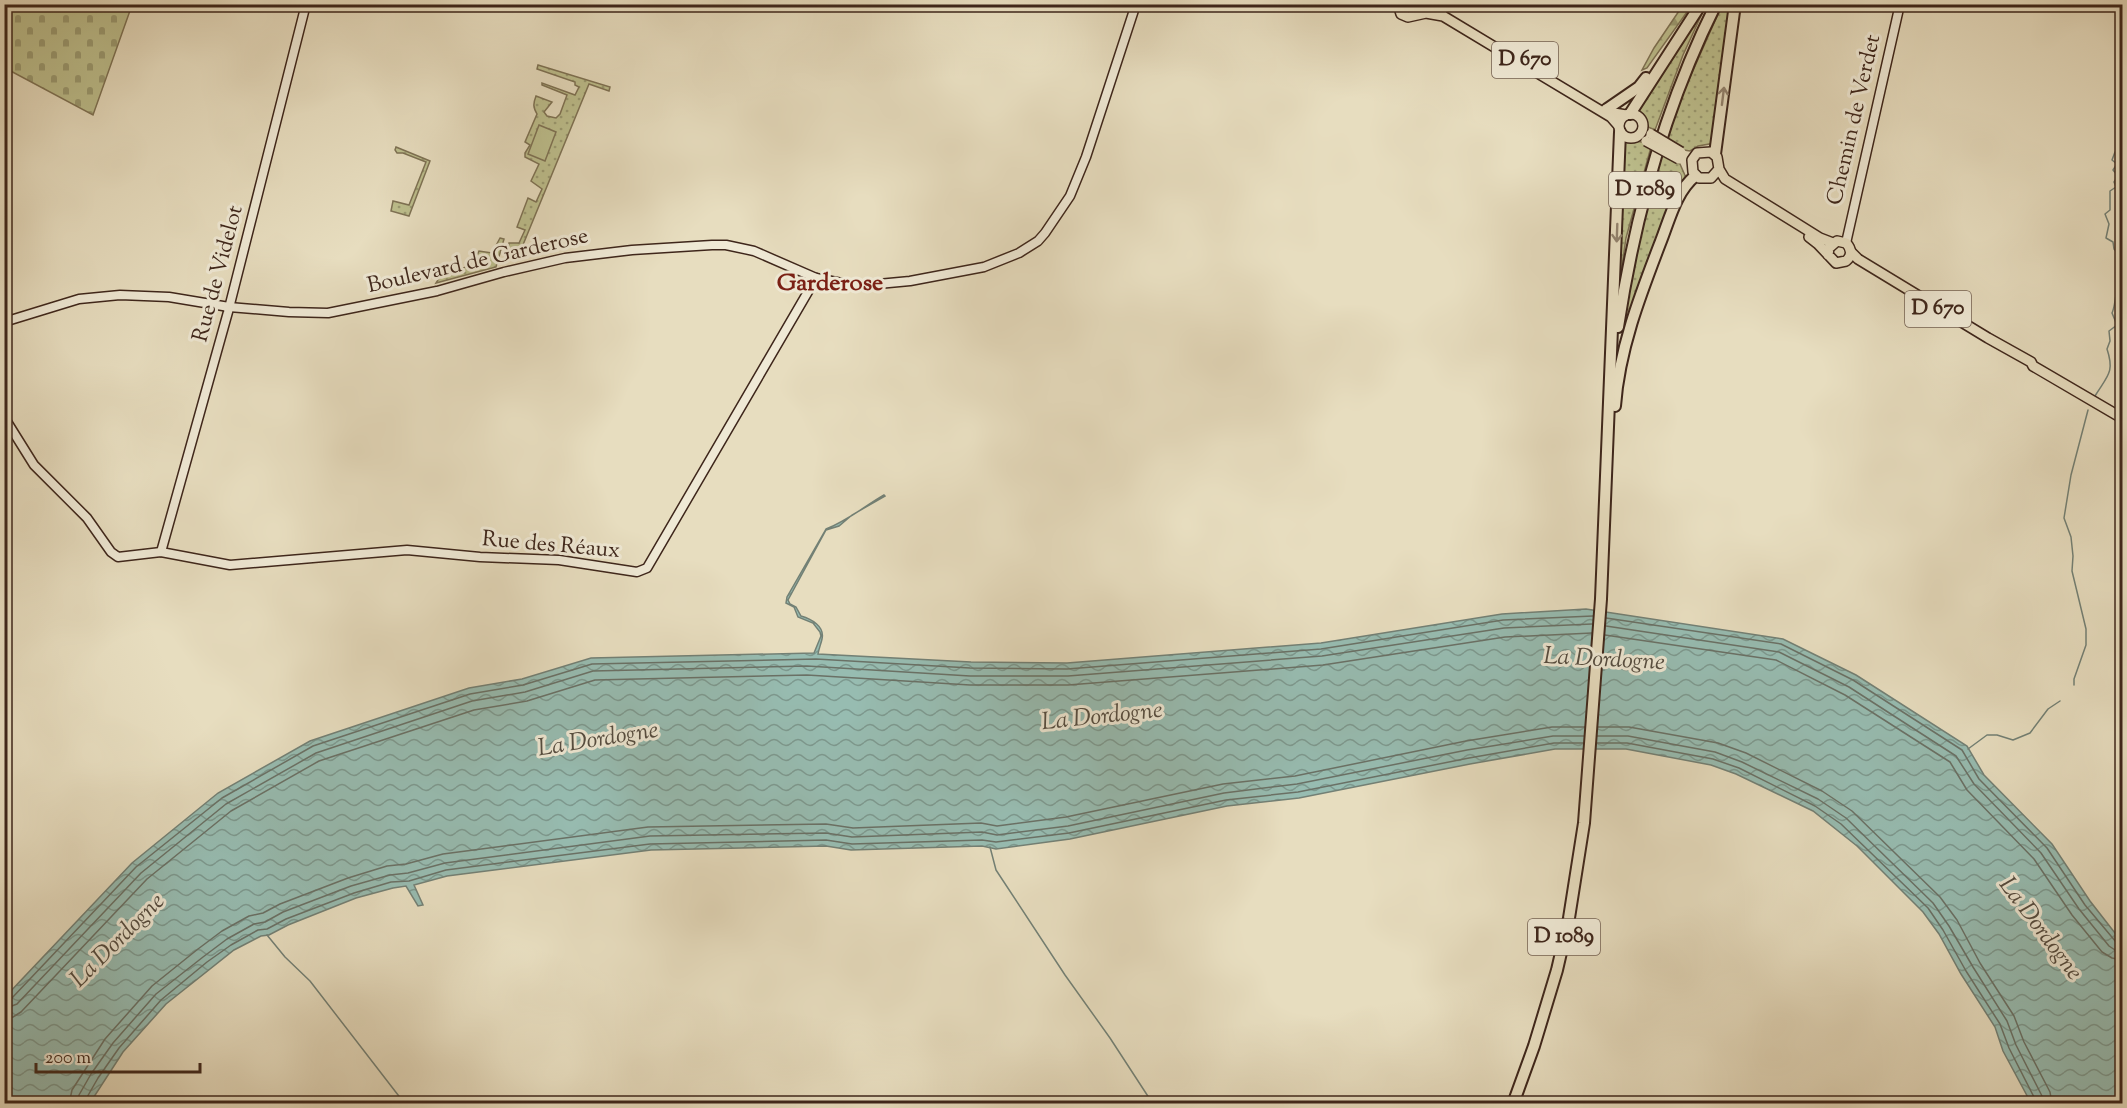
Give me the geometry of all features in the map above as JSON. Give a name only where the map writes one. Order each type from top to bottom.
[{"type":"highway","points":[[1628,114],[1701,4]]},
{"type":"highway","name":"D 1089","points":[[1513,1104],[1534,1046],[1557,970],[1569,918],[1584,823],[1601,599],[1610,386],[1633,237],[1649,175],[1672,105],[1716,4]]},
{"type":"highway","points":[[1715,154],[1735,4]]},
{"type":"highway","points":[[1606,109],[1639,87],[1668,53]]},
{"type":"highway","points":[[1610,386],[1619,129]]},
{"type":"highway","points":[[1604,513],[1616,399],[1625,347],[1640,295],[1681,191],[1693,172]]},
{"type":"main road","points":[[1398,4],[1399,11],[1404,16],[1411,17],[1421,8]]},
{"type":"main road","name":"D 670","points":[[1421,8],[1443,11],[1606,109],[1614,113],[1628,114]]},
{"type":"main road","name":"D 670","points":[[1421,8],[1426,13],[1443,16],[1611,117],[1619,129]]},
{"type":"main road","points":[[1645,135],[1641,118],[1628,114],[1621,119],[1619,129],[1626,138],[1645,135],[1680,156],[1703,180],[1711,178],[1719,169]]},
{"type":"main road","points":[[1680,156],[1694,156],[1706,151],[1715,154],[1719,161],[1719,169],[1725,179],[1820,238],[1833,243]]},
{"type":"main road","points":[[1693,172],[1694,156]]},
{"type":"main road","points":[[1711,178],[1812,239],[1828,255],[1836,263],[1848,252],[1840,241],[1833,243],[1828,255]]},
{"type":"main road","name":"D 670","points":[[1848,252],[1867,271],[2122,418]]},
{"type":"main road","name":"D 670","points":[[2029,365],[2122,423]]},
{"type":"street","name":"Rue de Videlot","points":[[161,552],[229,307],[284,99],[306,4]]},
{"type":"street","name":"Boulevard de Garderose","points":[[4,322],[58,304],[96,296],[169,297],[229,307],[328,313],[437,291],[564,258],[632,250],[718,245],[754,251],[816,278],[857,286],[915,281],[984,267],[1009,258],[1038,241],[1072,191],[1088,152],[1136,4]]},
{"type":"street","name":"Chemin de Verdet","points":[[1848,252],[1900,4]]},
{"type":"street","name":"Rue des Réaux","points":[[4,417],[34,465],[87,518],[111,552],[118,557],[161,552],[230,565],[407,550],[480,557],[559,560],[643,571],[647,568],[816,278]]},
{"type":"green space","points":[[4,5],[132,5],[93,115],[5,68]]},
{"type":"green space","points":[[1683,5],[1692,5],[1647,68],[1642,70],[1654,48]]},
{"type":"green space","points":[[1703,5],[1706,5],[1683,55],[1655,130],[1648,127],[1646,118],[1638,109]]},
{"type":"green space","points":[[1722,5],[1733,5],[1715,143],[1698,146],[1690,151],[1684,150],[1665,137]]},
{"type":"green space","points":[[538,65],[610,87],[609,91],[589,84],[518,257],[507,256],[509,243],[519,243],[525,230],[517,227],[528,198],[536,202],[542,189],[531,181],[539,164],[525,157],[530,145],[525,142],[537,114],[534,105],[536,96],[552,102],[544,112],[547,116],[556,118],[560,114],[567,95],[542,85],[542,83],[575,95],[579,87],[575,85],[575,82],[537,69]]},
{"type":"green space","points":[[539,125],[556,132],[545,161],[528,154]]},
{"type":"green space","points":[[1622,140],[1642,142],[1651,147],[1626,238],[1617,300]]},
{"type":"green space","points":[[396,147],[430,161],[409,216],[391,211],[393,201],[409,205],[426,162],[397,153]]},
{"type":"green space","points":[[1660,154],[1680,164],[1687,180],[1620,349],[1635,258]]},
{"type":"green space","points":[[500,238],[504,239],[496,267],[436,283],[439,278],[473,264],[479,251],[492,253]]},
{"type":"water","name":"La Dordogne","points":[[850,517],[839,526],[826,530],[788,600],[796,607],[801,616],[813,621],[821,630],[822,639],[818,654],[971,662],[1067,663],[1321,643],[1502,614],[1586,609],[1783,639],[1856,675],[1967,746],[1984,775],[2052,844],[2090,901],[2122,942],[2122,1103],[2031,1103],[2003,1051],[1995,1027],[1939,934],[1923,912],[1857,846],[1813,811],[1736,774],[1711,765],[1626,749],[1555,749],[1299,798],[1227,806],[1070,839],[996,849],[982,846],[851,850],[826,846],[651,850],[447,876],[414,885],[423,905],[418,906],[406,886],[393,888],[356,898],[269,935],[261,936],[234,950],[166,1004],[123,1052],[90,1103],[5,1103],[4,999],[132,863],[218,793],[310,741],[469,688],[522,679],[591,658],[814,653],[821,636],[820,632],[813,623],[798,617],[794,607],[786,603],[787,597],[826,529]]},
{"type":"waterway","points":[[2122,134],[2122,139]]},
{"type":"waterway","points":[[2122,146],[2121,151],[2115,152],[2112,160],[2117,164],[2113,170],[2118,176],[2114,182],[2116,187],[2110,191],[2110,210],[2105,214],[2109,224],[2106,238],[2113,242],[2114,249],[2122,258]]},
{"type":"waterway","points":[[2095,396],[2110,369],[2107,349],[2110,341],[2109,331],[2117,325],[2112,313],[2117,290],[2119,287],[2122,289]]},
{"type":"waterway","points":[[2074,685],[2086,645],[2086,629],[2072,571],[2071,537],[2064,518],[2071,475],[2088,410]]},
{"type":"waterway","points":[[1968,749],[1987,735],[1997,735],[2013,740],[2030,733],[2048,709],[2060,701]]},
{"type":"waterway","points":[[990,847],[996,870],[1153,1104]]},
{"type":"waterway","points":[[267,935],[285,957],[310,981],[405,1104]]},
{"type":"district","name":"Garderose","points":[[830,284]]}]
